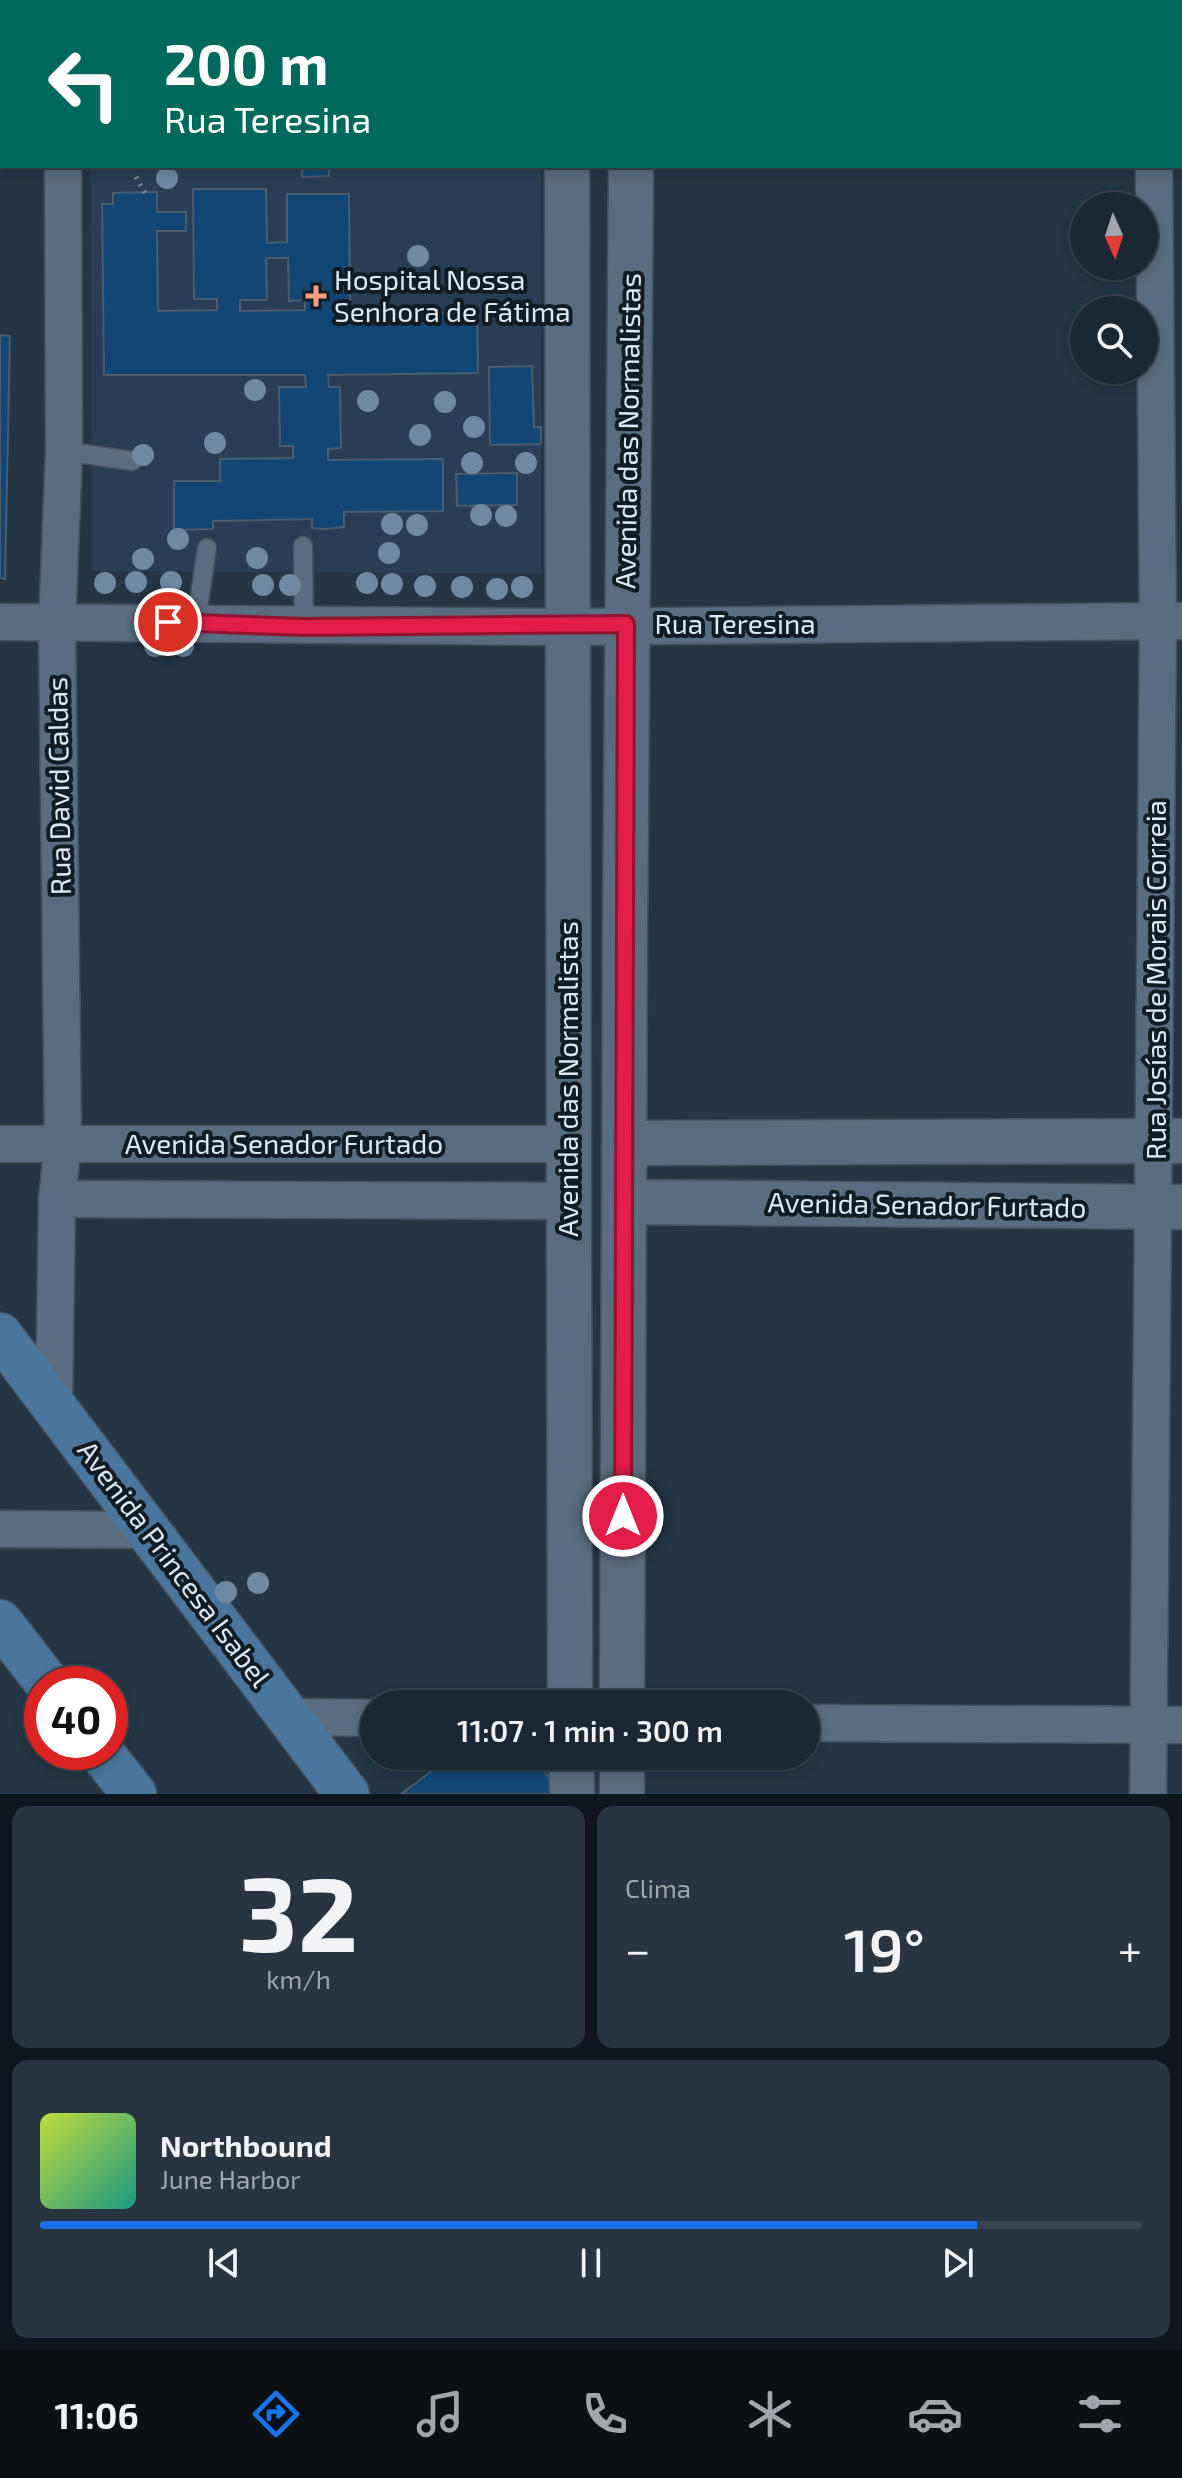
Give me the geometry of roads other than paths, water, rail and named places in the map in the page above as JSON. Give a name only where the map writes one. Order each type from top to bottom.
[{"type":"main road","name":"Avenida Princesa Isabel","points":[[0,1335],[347,1794]]},
{"type":"main road","points":[[0,1622],[34,1666]]},
{"type":"main road","points":[[115,1770],[134,1794]]},
{"type":"street","name":"Rua David Caldas","points":[[54,1406],[57,1199],[63,1143],[57,624],[64,451],[63,168]]},
{"type":"street","name":"Avenida das Normalistas","points":[[567,168],[570,1690]]},
{"type":"street","name":"Avenida das Normalistas","points":[[622,1690],[625,1143],[622,986],[631,168]]},
{"type":"street","name":"Rua Josías de Morais Correia","points":[[1148,1794],[1165,1725],[1169,1140],[1170,621],[1154,168]]},
{"type":"street","name":"Rua Teresina","points":[[0,622],[569,627],[626,624],[1170,621]]},
{"type":"street","points":[[625,1143],[1169,1140]]},
{"type":"street","name":"Avenida Senador Furtado","points":[[0,1144],[332,1147],[567,1144]]},
{"type":"street","points":[[326,1199],[332,1147]]},
{"type":"street","name":"Avenida Senador Furtado","points":[[57,1199],[567,1201]]},
{"type":"street","name":"Avenida Senador Furtado","points":[[624,1202],[1168,1207]]},
{"type":"street","points":[[0,1529],[150,1530]]},
{"type":"street","points":[[288,1717],[360,1718]]},
{"type":"street","points":[[820,1723],[1165,1725]]},
{"type":"street","points":[[571,1770],[572,1794]]},
{"type":"street","points":[[622,1770],[622,1794]]},
{"type":"lane","points":[[64,451],[132,461]]},
{"type":"lane","points":[[303,546],[304,627]]},
{"type":"lane","points":[[196,622],[207,548]]},
{"type":"place","name":"Hospital Nossa Senhora de Fátima","points":[[316,296]]}]
